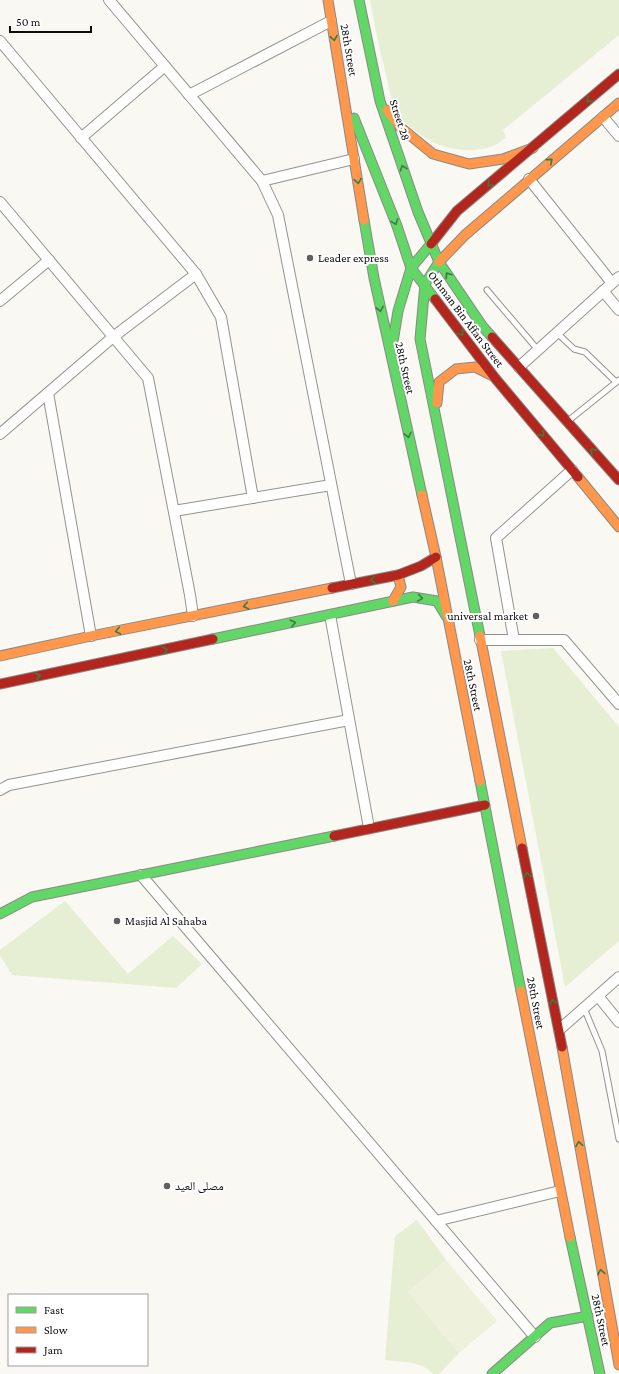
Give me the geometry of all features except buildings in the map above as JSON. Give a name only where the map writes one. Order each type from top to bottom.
[{"type":"main road","name":"28th Street","points":[[328,0],[374,278],[390,357],[436,558],[560,1191],[600,1374]]},
{"type":"main road","name":"Street 28","points":[[359,0],[380,101],[418,212],[431,244]]},
{"type":"main road","points":[[390,357],[398,311],[411,268],[457,211],[619,74]]},
{"type":"main road","name":"Othman Bin Affan Street","points":[[344,95],[397,226],[411,268],[425,284],[495,378],[619,527]]},
{"type":"main road","points":[[380,101],[400,127],[433,154],[469,164],[502,159],[533,148]]},
{"type":"main road","points":[[425,284],[439,262],[465,234],[619,103]]},
{"type":"main road","name":"Othman Bin Affan Street","points":[[431,244],[439,262],[483,327],[619,480]]},
{"type":"main road","name":"28th Street","points":[[425,284],[420,339],[559,1030],[618,1360]]},
{"type":"main road","points":[[436,418],[439,382],[456,369],[476,367],[495,378]]},
{"type":"main road","points":[[0,656],[91,636],[398,575],[436,558]]},
{"type":"main road","points":[[393,601],[401,587],[398,575]]},
{"type":"main road","points":[[0,684],[412,597],[437,601],[447,617]]},
{"type":"main road","points":[[0,914],[32,897],[485,805]]},
{"type":"main road","points":[[492,1374],[550,1323],[588,1316]]},
{"type":"street","points":[[109,0],[262,181],[278,215],[351,584]]},
{"type":"street","points":[[189,95],[331,21]]},
{"type":"street","points":[[0,41],[196,274],[221,317],[253,498]]},
{"type":"street","points":[[81,138],[165,66]]},
{"type":"street","points":[[603,117],[619,136]]},
{"type":"street","points":[[262,181],[354,159]]},
{"type":"street","points":[[519,367],[615,280],[529,179]]},
{"type":"street","points":[[0,202],[148,378],[193,616]]},
{"type":"street","points":[[0,301],[49,260]]},
{"type":"street","points":[[0,434],[113,337],[196,274]]},
{"type":"street","points":[[603,291],[619,310]]},
{"type":"street","points":[[48,393],[91,636]]},
{"type":"street","points":[[514,640],[496,538],[572,470]]},
{"type":"street","points":[[174,511],[331,485]]},
{"type":"street","points":[[330,615],[369,828]]},
{"type":"street","points":[[480,640],[564,640],[619,704]]},
{"type":"street","points":[[0,790],[9,785],[349,720]]},
{"type":"street","points":[[141,875],[535,1337]]},
{"type":"street","points":[[559,1030],[619,977]]},
{"type":"street","points":[[598,996],[619,1022]]},
{"type":"street","points":[[436,1221],[560,1191]]},
{"type":"lane","points":[[487,290],[538,350]]},
{"type":"lane","points":[[557,333],[574,349],[585,352],[617,381],[567,421]]},
{"type":"lane","points":[[584,1008],[602,1051],[619,1138]]},
{"type":"green space","points":[[370,0],[619,0],[619,35],[503,130],[506,138],[493,146],[465,150],[438,144],[426,138],[403,121],[394,110]]},
{"type":"green space","points":[[553,648],[619,727],[619,941],[565,987],[501,651]]},
{"type":"green space","points":[[65,901],[128,974],[173,936],[202,964],[176,988],[12,975],[0,955],[0,950]]},
{"type":"green space","points":[[417,1220],[446,1260],[408,1292],[459,1353],[439,1374],[433,1374],[417,1364],[385,1360],[395,1236]]},
{"type":"green space","points":[[446,1260],[497,1321],[459,1353],[408,1292]]},
{"type":"traffic: fast","points":[[359,0],[380,101],[418,212],[439,262],[483,327],[492,337]]},
{"type":"traffic: fast","points":[[354,118],[397,226],[411,268],[435,299]]},
{"type":"traffic: fast","points":[[364,220],[374,278],[422,495]]},
{"type":"traffic: fast","points":[[392,348],[398,311],[411,268],[431,244]]},
{"type":"traffic: fast","points":[[439,262],[425,284],[420,339],[480,636]]},
{"type":"traffic: fast","points":[[213,639],[413,597],[437,601],[446,616]]},
{"type":"traffic: fast","points":[[480,781],[521,991]]},
{"type":"traffic: fast","points":[[0,914],[32,897],[334,836]]},
{"type":"traffic: fast","points":[[570,1237],[600,1374]]},
{"type":"traffic: fast","points":[[492,1374],[550,1323],[588,1316]]},
{"type":"traffic: slow","points":[[328,0],[364,220]]},
{"type":"traffic: slow","points":[[439,262],[465,235],[619,103]]},
{"type":"traffic: slow","points":[[387,110],[400,127],[433,154],[469,164],[503,159],[533,148]]},
{"type":"traffic: slow","points":[[437,403],[439,382],[456,369],[475,367],[491,375]]},
{"type":"traffic: slow","points":[[578,477],[619,527]]},
{"type":"traffic: slow","points":[[422,495],[436,557],[480,781]]},
{"type":"traffic: slow","points":[[393,601],[401,587],[398,575]]},
{"type":"traffic: slow","points":[[0,656],[91,636],[332,588]]},
{"type":"traffic: slow","points":[[480,636],[522,848]]},
{"type":"traffic: slow","points":[[521,991],[570,1237]]},
{"type":"traffic: slow","points":[[562,1047],[619,1365]]},
{"type":"traffic: jam","points":[[431,244],[457,211],[619,74]]},
{"type":"traffic: jam","points":[[435,299],[495,378],[578,477]]},
{"type":"traffic: jam","points":[[492,337],[619,480]]},
{"type":"traffic: jam","points":[[332,588],[398,575],[421,566],[436,557]]},
{"type":"traffic: jam","points":[[0,684],[213,639]]},
{"type":"traffic: jam","points":[[334,836],[485,805]]},
{"type":"traffic: jam","points":[[522,848],[562,1047]]},
{"type":"place","name":"Leader express","points":[[310,258]]},
{"type":"place","name":"universal market","points":[[536,616]]},
{"type":"place","name":"Masjid Al Sahaba","points":[[117,921]]},
{"type":"place","name":"مصلى العيد","points":[[167,1186]]}]
